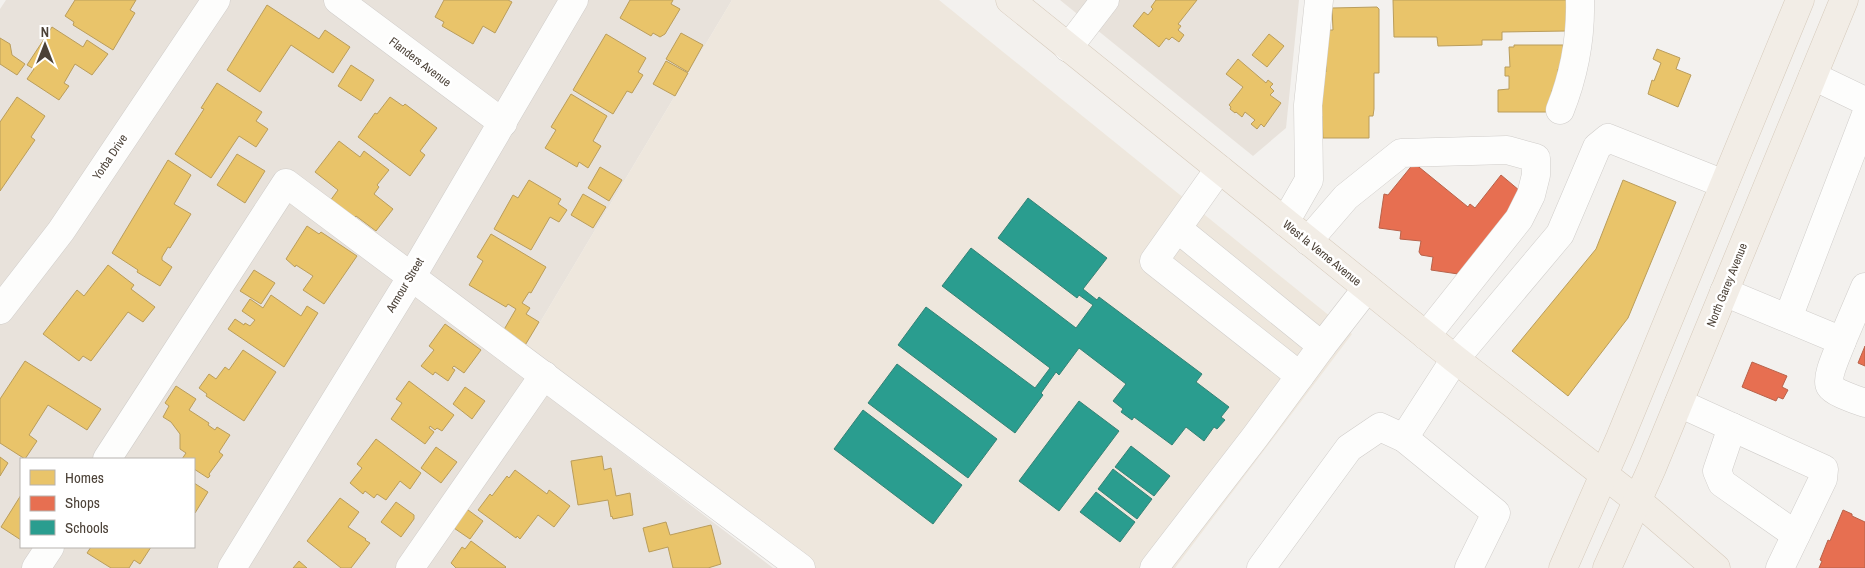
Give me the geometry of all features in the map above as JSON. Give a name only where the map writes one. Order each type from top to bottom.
[{"type":"main road","name":"West la Verne Avenue","points":[[1010,0],[1426,336],[1638,501],[1710,566]]},
{"type":"main road","points":[[1563,568],[1604,474],[1800,0]]},
{"type":"main road","name":"North Garey Avenue","points":[[1606,568],[1638,501],[1844,0]]},
{"type":"street","name":"Yorba Drive","points":[[0,310],[61,231],[216,0]]},
{"type":"street","name":"Flanders Avenue","points":[[338,0],[503,123]]},
{"type":"street","name":"Armour Street","points":[[232,568],[412,276],[574,0]]},
{"type":"street","points":[[1068,48],[1105,0]]},
{"type":"street","points":[[1285,222],[1309,180],[1308,105],[1319,0]]},
{"type":"street","points":[[1560,110],[1576,59],[1580,0]]},
{"type":"street","points":[[1813,76],[1865,100]]},
{"type":"street","points":[[1788,318],[1865,117]]},
{"type":"street","points":[[1404,438],[1455,359],[1560,234],[1596,146],[1608,138],[1724,184]]},
{"type":"street","points":[[1308,241],[1346,197],[1402,152],[1507,150],[1536,158],[1536,175],[1531,195],[1520,219],[1426,336]]},
{"type":"street","points":[[1219,169],[1178,230],[1154,261],[1300,376]]},
{"type":"street","points":[[108,458],[286,183],[801,568]]},
{"type":"street","points":[[1178,230],[1322,346]]},
{"type":"street","points":[[1865,287],[1828,378],[1829,385],[1834,390],[1865,404]]},
{"type":"street","points":[[1154,568],[1250,445],[1366,288]]},
{"type":"street","points":[[1724,292],[1842,341]]},
{"type":"street","points":[[410,568],[544,375]]},
{"type":"street","points":[[1679,403],[1824,469],[1823,478],[1780,568]]},
{"type":"street","points":[[1262,568],[1349,448],[1380,427],[1404,438],[1496,513],[1470,568]]},
{"type":"street","points":[[1732,427],[1717,471],[1722,483],[1796,535]]},
{"type":"street","points":[[36,568],[49,548]]},
{"type":"shaded area","points":[[6,0],[732,0],[523,351],[509,366],[773,568],[0,568],[0,9]]},
{"type":"shaded area","points":[[732,0],[939,0],[1352,334],[1175,568],[810,568],[523,351]]},
{"type":"shaded area","points":[[1060,0],[1299,0],[1286,128],[1253,156]]},
{"type":"building: Homes","points":[[75,0],[136,0],[130,10],[135,13],[113,50],[73,25],[74,22],[65,16]]},
{"type":"building: Homes","points":[[444,0],[508,0],[512,2],[495,33],[483,26],[473,44],[442,26],[444,22],[435,17]]},
{"type":"building: Homes","points":[[630,0],[673,0],[671,4],[680,9],[665,34],[660,37],[653,33],[651,36],[620,18]]},
{"type":"building: Homes","points":[[1156,0],[1197,0],[1178,24],[1181,26],[1178,30],[1184,35],[1179,42],[1172,37],[1169,40],[1166,38],[1159,47],[1133,26],[1144,12],[1148,15],[1153,9],[1151,7]]},
{"type":"building: Homes","points":[[1393,0],[1569,0],[1566,31],[1502,32],[1502,40],[1482,40],[1482,45],[1438,46],[1437,37],[1394,37]]},
{"type":"building: Homes","points":[[267,5],[319,39],[325,30],[350,47],[333,73],[291,45],[260,92],[227,70]]},
{"type":"building: Homes","points":[[1377,7],[1379,9],[1379,73],[1374,73],[1374,109],[1373,116],[1369,116],[1369,138],[1323,138],[1322,116],[1320,116],[1319,72],[1326,72],[1326,30],[1333,30],[1332,8]]},
{"type":"building: Homes","points":[[52,27],[83,47],[87,40],[108,54],[92,75],[75,64],[64,83],[69,86],[59,100],[27,79],[34,69],[27,65]]},
{"type":"building: Homes","points":[[681,33],[703,45],[688,72],[666,59]]},
{"type":"building: Homes","points":[[606,34],[646,58],[638,72],[643,75],[632,93],[627,91],[613,114],[573,90]]},
{"type":"building: Homes","points":[[1269,34],[1284,46],[1267,67],[1252,55]]},
{"type":"building: Homes","points":[[0,38],[10,44],[12,55],[25,64],[17,75],[0,64]]},
{"type":"building: Homes","points":[[1514,45],[1563,45],[1563,69],[1558,69],[1559,90],[1552,90],[1552,112],[1498,112],[1498,90],[1509,89],[1509,76],[1505,76],[1505,67],[1510,67],[1509,47],[1514,47]]},
{"type":"building: Homes","points":[[1657,49],[1680,58],[1676,69],[1691,75],[1678,107],[1648,94],[1652,80],[1654,81],[1661,63],[1653,59]]},
{"type":"building: Homes","points":[[1238,59],[1266,83],[1268,80],[1273,84],[1270,87],[1274,91],[1270,95],[1281,103],[1264,127],[1261,124],[1257,129],[1251,124],[1255,120],[1245,112],[1242,117],[1230,109],[1229,105],[1243,87],[1226,74]]},
{"type":"building: Homes","points":[[666,61],[688,73],[675,96],[653,84]]},
{"type":"building: Homes","points":[[351,65],[374,80],[361,101],[338,86]]},
{"type":"building: Homes","points":[[217,83],[262,112],[256,121],[268,129],[256,147],[239,136],[211,178],[175,154],[204,109],[201,108]]},
{"type":"building: Homes","points":[[571,94],[607,116],[593,141],[601,146],[588,168],[579,162],[577,167],[545,148],[556,130],[551,127]]},
{"type":"building: Homes","points":[[17,97],[45,116],[31,137],[35,140],[0,191],[0,122]]},
{"type":"building: Homes","points":[[390,97],[403,106],[405,104],[437,128],[420,151],[425,155],[410,176],[358,137],[375,113],[377,114]]},
{"type":"building: Homes","points":[[339,141],[360,157],[364,151],[389,170],[377,185],[379,187],[374,194],[393,209],[376,231],[356,216],[353,219],[330,201],[338,190],[315,172]]},
{"type":"building: Homes","points":[[237,154],[265,171],[245,203],[217,185]]},
{"type":"building: Homes","points":[[168,160],[191,175],[174,204],[191,214],[170,248],[168,247],[162,257],[162,260],[172,267],[160,286],[112,253]]},
{"type":"building: Homes","points":[[600,167],[622,180],[609,201],[588,188]]},
{"type":"building: Homes","points":[[529,180],[561,199],[558,204],[567,210],[559,222],[550,217],[531,250],[494,229],[513,195],[518,198]]},
{"type":"building: Homes","points":[[1623,180],[1676,202],[1628,318],[1568,396],[1512,351],[1596,249]]},
{"type":"building: Homes","points":[[583,194],[606,207],[593,228],[571,215]]},
{"type":"building: Homes","points":[[307,226],[319,234],[321,232],[357,256],[324,304],[303,290],[313,276],[296,265],[295,267],[286,259]]},
{"type":"building: Homes","points":[[491,234],[546,267],[531,293],[529,292],[522,303],[530,308],[526,314],[539,322],[524,347],[502,333],[516,309],[508,304],[506,307],[469,285],[483,261],[477,257]]},
{"type":"building: Homes","points":[[108,265],[134,285],[131,289],[155,307],[143,322],[128,312],[91,361],[83,356],[79,361],[43,334],[77,290],[84,296]]},
{"type":"building: Homes","points":[[254,270],[275,283],[261,304],[240,291]]},
{"type":"building: Homes","points":[[271,295],[301,316],[307,306],[318,313],[284,367],[228,329],[235,319],[244,325],[245,323],[250,326],[255,320],[242,311],[250,299],[263,308]]},
{"type":"building: Homes","points":[[445,324],[481,350],[464,373],[454,366],[452,368],[455,370],[448,381],[435,372],[433,375],[421,366],[434,350],[429,346]]},
{"type":"building: Homes","points":[[243,350],[276,372],[244,421],[206,396],[207,394],[199,388],[209,374],[216,379],[225,367],[229,370]]},
{"type":"building: Homes","points":[[25,361],[101,409],[87,430],[48,405],[29,435],[37,441],[26,458],[23,458],[0,443],[0,399]]},
{"type":"building: Homes","points":[[409,381],[454,415],[442,431],[437,428],[435,430],[430,426],[429,428],[434,432],[425,444],[391,419],[402,403],[396,399]]},
{"type":"building: Homes","points":[[176,386],[196,399],[189,410],[209,423],[208,425],[215,430],[217,427],[230,435],[219,452],[223,455],[208,478],[195,470],[195,458],[183,458],[186,453],[180,449],[180,434],[171,422],[163,417],[169,406],[165,403]]},
{"type":"building: Homes","points":[[465,387],[485,401],[472,419],[453,404]]},
{"type":"building: Homes","points":[[376,439],[421,473],[410,489],[400,481],[386,500],[377,494],[374,498],[365,491],[363,494],[350,483],[362,468],[357,464]]},
{"type":"building: Homes","points":[[436,447],[457,462],[441,483],[421,468]]},
{"type":"building: Homes","points":[[602,456],[604,470],[611,468],[616,496],[630,493],[633,515],[613,519],[608,500],[578,505],[571,461]]},
{"type":"building: Homes","points":[[0,457],[8,463],[0,476]]},
{"type":"building: Homes","points":[[515,470],[547,494],[549,490],[570,506],[554,527],[538,515],[520,539],[478,510],[490,494],[492,496],[507,476],[509,478]]},
{"type":"building: Homes","points":[[195,484],[208,492],[195,513]]},
{"type":"building: Homes","points":[[20,497],[20,539],[1,527]]},
{"type":"building: Homes","points":[[340,498],[359,512],[348,527],[370,543],[351,568],[341,568],[307,541]]},
{"type":"building: Homes","points":[[396,502],[414,515],[414,519],[401,537],[381,522]]},
{"type":"building: Homes","points":[[464,507],[483,521],[470,539],[451,526]]},
{"type":"building: Homes","points":[[666,522],[670,535],[711,525],[721,564],[708,568],[673,568],[668,547],[649,552],[643,528]]},
{"type":"building: Homes","points":[[471,541],[506,567],[456,568],[451,563],[462,547],[465,549]]},
{"type":"building: Homes","points":[[90,548],[150,548],[140,564],[134,560],[129,568],[111,568],[87,553]]},
{"type":"building: Homes","points":[[299,561],[307,568],[293,568]]},
{"type":"building: Shops","points":[[1414,163],[1468,207],[1470,204],[1475,208],[1501,175],[1526,196],[1465,275],[1431,270],[1433,257],[1421,255],[1419,252],[1421,241],[1400,239],[1401,231],[1379,228],[1384,194],[1388,195]]},
{"type":"building: Shops","points":[[1865,346],[1865,366],[1858,363]]},
{"type":"building: Shops","points":[[1752,362],[1787,376],[1782,387],[1788,390],[1783,399],[1778,397],[1776,401],[1742,387]]},
{"type":"building: Shops","points":[[1843,510],[1865,522],[1865,568],[1819,568],[1828,540],[1830,541]]},
{"type":"building: Schools","points":[[1028,198],[1107,258],[1083,289],[1097,300],[1099,297],[1202,374],[1196,382],[1229,407],[1221,417],[1225,420],[1217,429],[1214,427],[1204,441],[1186,427],[1172,445],[1134,417],[1132,420],[1121,412],[1123,409],[1113,401],[1126,384],[1079,348],[1059,375],[1056,372],[1041,393],[1043,395],[1015,433],[898,345],[926,307],[1035,388],[1050,368],[942,286],[971,248],[1076,328],[1093,305],[1079,295],[1077,298],[998,238]]},
{"type":"building: Schools","points":[[897,364],[997,439],[968,478],[868,403]]},
{"type":"building: Schools","points":[[1079,401],[1119,431],[1059,511],[1019,481]]},
{"type":"building: Schools","points":[[863,410],[962,485],[933,524],[834,449]]},
{"type":"building: Schools","points":[[1131,446],[1170,476],[1154,496],[1115,467]]},
{"type":"building: Schools","points":[[1113,469],[1152,499],[1137,519],[1098,489]]},
{"type":"building: Schools","points":[[1096,492],[1135,522],[1120,542],[1080,512]]}]
